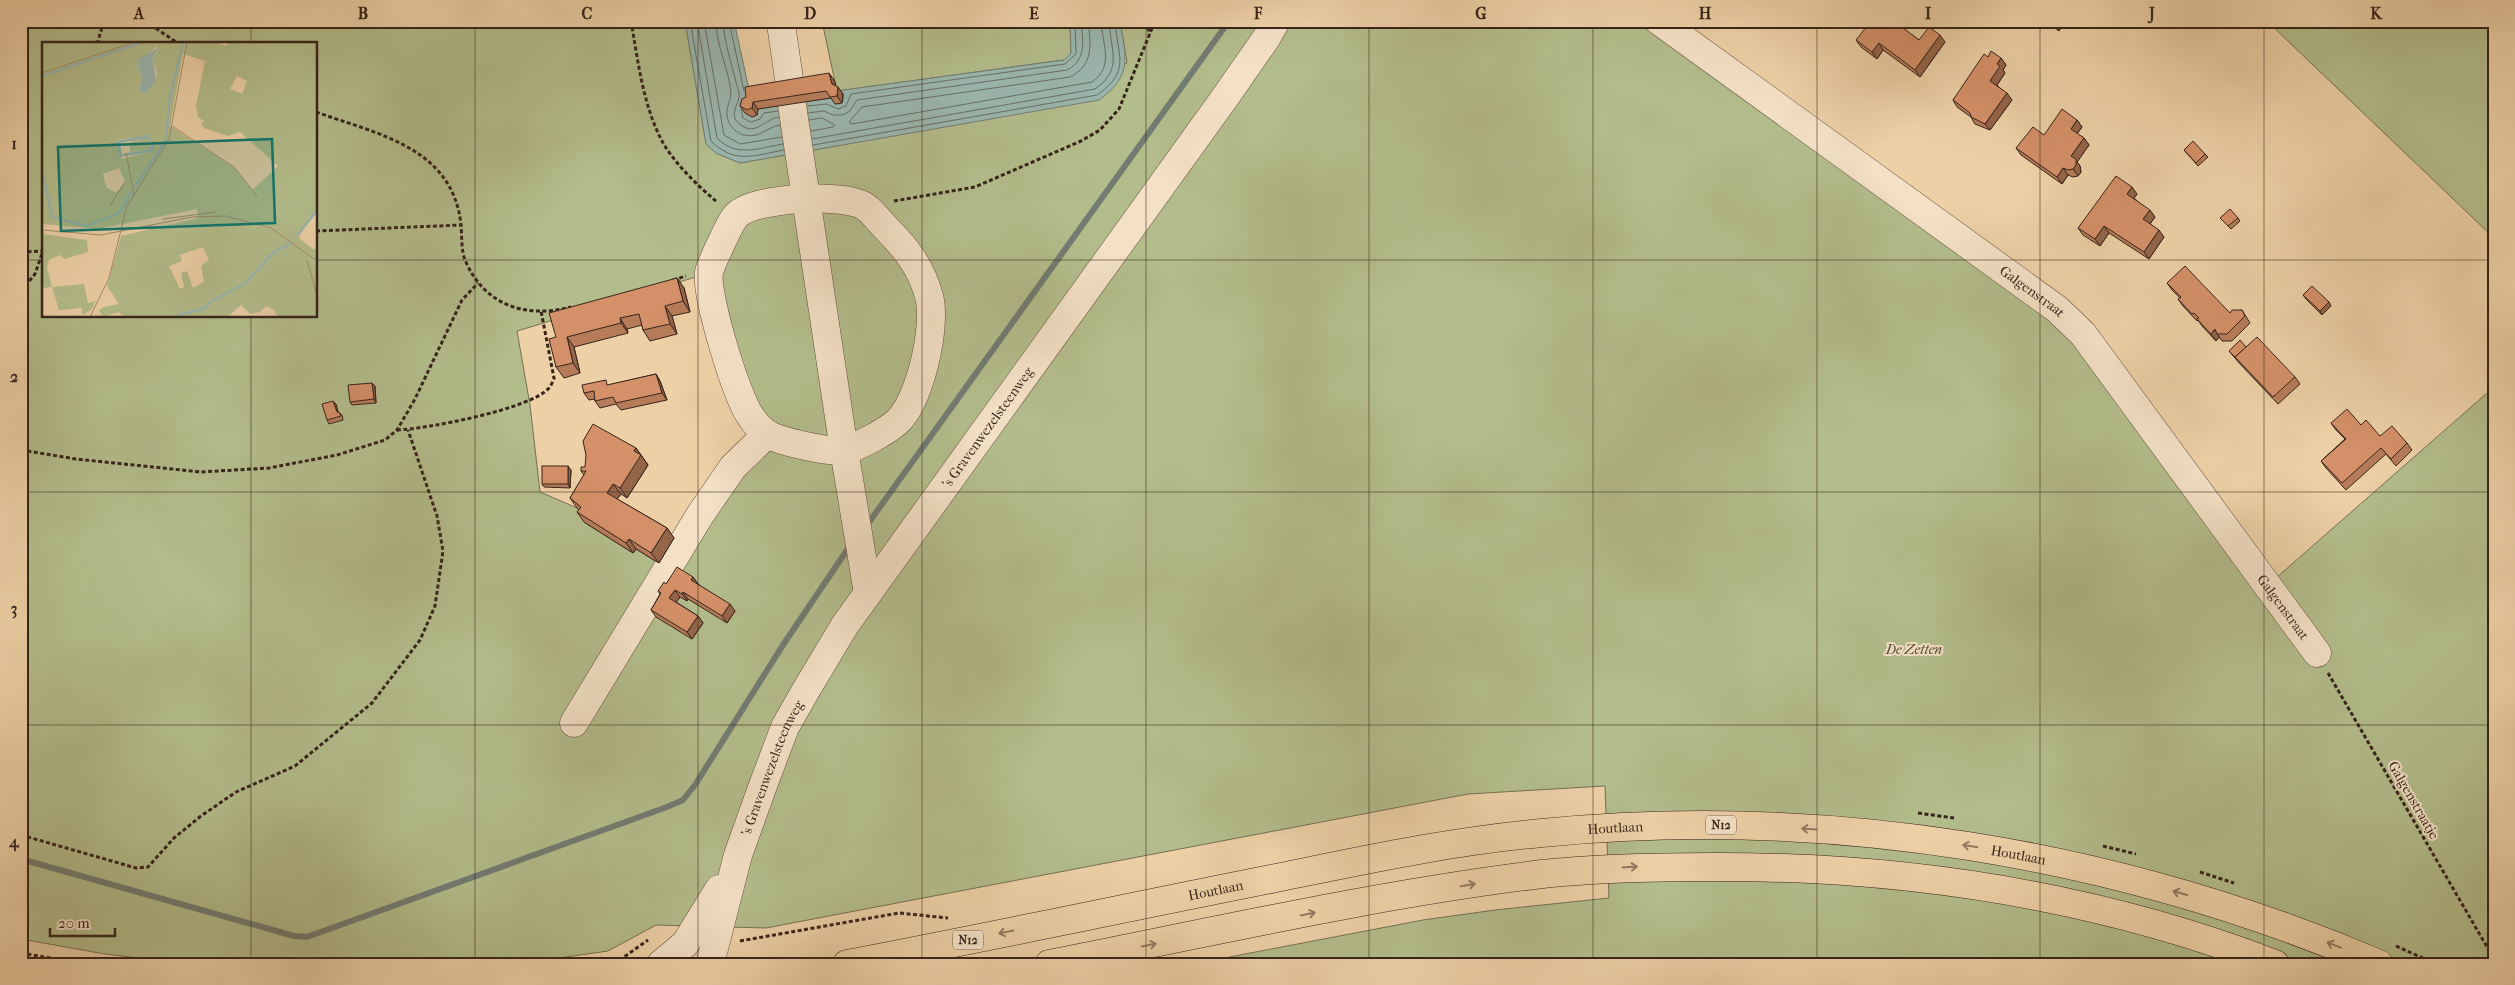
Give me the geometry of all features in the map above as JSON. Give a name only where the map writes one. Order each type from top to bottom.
[{"type":"main road","name":"Houtlaan","points":[[847,964],[1320,869],[1485,840],[1633,826],[1750,825],[1941,841],[2027,855],[2117,876],[2267,920],[2379,964]]},
{"type":"main road","points":[[1049,964],[1419,893],[1488,882],[1544,874],[1635,867],[1721,866],[1839,870],[1937,879],[2021,893],[2105,910],[2187,932],[2275,964]]},
{"type":"street","name":"'s Gravenwezelsteenweg","points":[[710,964],[738,855],[785,728],[845,625],[1268,37],[1276,21]]},
{"type":"street","name":"Galgenstraat","points":[[1659,21],[2057,309],[2070,321],[2089,342],[2317,653]]},
{"type":"street","points":[[781,24],[844,450],[868,593]]},
{"type":"street","points":[[807,198],[835,199],[861,204],[903,245],[913,258],[930,298],[930,328],[925,359],[912,400],[898,422],[876,436],[844,450],[815,448],[767,434],[750,416],[727,359],[712,302],[709,273],[735,216],[768,203],[807,198]]},
{"type":"street","points":[[574,723],[700,515],[734,467],[767,434]]},
{"type":"street","name":"'s Gravenwezelsteenweg","points":[[662,964],[685,944],[704,916],[738,855]]},
{"type":"path","points":[[98,42],[104,21]]},
{"type":"path","points":[[145,21],[177,42]]},
{"type":"path","points":[[631,21],[646,99],[664,144],[707,194],[735,216]]},
{"type":"path","points":[[1147,21],[1150,35]]},
{"type":"path","points":[[861,204],[905,200],[975,187],[1088,138],[1100,130],[1119,109],[1155,21]]},
{"type":"path","points":[[318,113],[377,132],[406,145],[428,160],[445,180],[459,203],[464,258],[478,283],[503,305],[531,312],[576,306]]},
{"type":"path","points":[[318,232],[462,225]]},
{"type":"path","points":[[21,252],[42,250]]},
{"type":"path","points":[[21,291],[35,274],[42,253]]},
{"type":"path","points":[[666,282],[709,273]]},
{"type":"path","points":[[21,450],[76,459],[201,472],[269,468],[337,455],[385,440],[397,430],[415,399],[462,300],[478,283]]},
{"type":"path","points":[[397,430],[408,430],[517,406],[549,388],[554,378],[542,311]]},
{"type":"path","points":[[21,835],[136,868],[148,867],[174,838],[200,816],[236,792],[295,766],[372,703],[420,640],[435,606],[440,580],[443,551],[437,516],[408,430]]},
{"type":"path","name":"Galgenstraatje","points":[[2317,653],[2492,958]]},
{"type":"path","points":[[21,953],[86,964]]},
{"type":"green space","name":"De Zetten","points":[[21,21],[685,21],[706,143],[716,153],[740,163],[924,130],[1127,63],[1120,21],[1640,21],[2045,312],[2075,340],[2260,592],[2494,387],[2494,964],[1193,964],[1423,920],[1609,898],[1605,786],[1468,794],[766,928],[656,925],[608,951],[516,964],[190,964],[105,954],[21,939]],"holes":[[[709,273],[755,446],[658,563],[636,549],[633,553],[585,523],[589,517],[577,508],[540,492],[530,405],[517,331]]]},
{"type":"green space","points":[[848,21],[1072,21],[1070,22],[1071,53],[1064,60],[837,91],[823,26]]},
{"type":"green space","points":[[2267,21],[2494,21],[2494,238]]},
{"type":"water","points":[[685,21],[734,21],[750,94],[745,113],[752,117],[757,115],[758,109],[831,98],[835,104],[840,104],[844,99],[843,94],[837,91],[1064,60],[1071,53],[1070,22],[1072,21],[1120,21],[1125,56],[1122,74],[1110,91],[1099,100],[740,163],[716,153],[706,144]]},
{"type":"building","points":[[1871,21],[1894,21],[1919,40],[1929,27],[1940,35],[1915,70],[1879,43],[1872,52],[1856,40]]},
{"type":"building","points":[[2048,21],[2061,21],[2056,27]]},
{"type":"building","points":[[1991,51],[2001,58],[1997,64],[2000,66],[1990,81],[2007,93],[1985,124],[1971,117],[1970,113],[1953,100],[1984,54],[1988,57]]},
{"type":"building","points":[[829,73],[832,84],[838,87],[837,96],[830,97],[826,91],[753,102],[752,108],[747,110],[740,106],[742,99],[746,97],[745,87]]},
{"type":"building","points":[[2062,109],[2077,120],[2071,129],[2084,138],[2071,156],[2076,159],[2076,165],[2073,169],[2063,168],[2057,177],[2016,148],[2033,127],[2044,135]]},
{"type":"building","points":[[2193,141],[2205,154],[2196,163],[2184,150]]},
{"type":"building","points":[[2116,176],[2132,187],[2127,194],[2150,210],[2143,219],[2159,230],[2144,252],[2104,226],[2095,239],[2078,228]]},
{"type":"building","points":[[2230,209],[2238,218],[2228,226],[2220,218]]},
{"type":"building","points":[[2185,266],[2230,313],[2232,310],[2242,310],[2245,316],[2227,334],[2217,334],[2215,329],[2211,334],[2197,319],[2199,318],[2194,313],[2192,314],[2178,299],[2181,297],[2167,283]]},
{"type":"building","points":[[677,278],[683,301],[665,306],[670,324],[643,330],[639,314],[620,318],[621,323],[567,337],[573,363],[556,367],[549,339],[556,337],[549,313]]},
{"type":"building","points":[[2312,286],[2329,302],[2320,311],[2303,295]]},
{"type":"building","points":[[2257,337],[2295,377],[2273,397],[2235,357]]},
{"type":"building","points":[[2240,340],[2246,347],[2235,357],[2229,351]]},
{"type":"building","points":[[656,374],[662,393],[616,403],[613,397],[595,401],[594,391],[584,393],[582,385],[606,380],[607,385]]},
{"type":"building","points":[[372,383],[374,399],[350,402],[348,385]]},
{"type":"building","points":[[333,401],[337,412],[341,416],[327,420],[322,404]]},
{"type":"building","points":[[2347,409],[2361,425],[2366,420],[2380,436],[2392,426],[2407,443],[2391,459],[2381,448],[2342,483],[2321,461],[2346,439],[2331,423]]},
{"type":"building","points":[[593,424],[636,448],[634,451],[641,455],[620,488],[613,484],[607,493],[667,528],[651,553],[629,539],[626,543],[577,512],[581,507],[570,498],[586,471],[581,471],[581,467],[585,467],[586,455],[583,441]]},
{"type":"building","points":[[542,466],[568,466],[568,484],[542,484]]},
{"type":"building","points":[[677,567],[693,577],[691,580],[730,604],[722,616],[683,592],[682,594],[675,590],[669,598],[698,616],[687,632],[651,610],[661,593],[658,591],[664,582],[666,584]]},
{"type":"waterway","points":[[867,525],[1229,21]]},
{"type":"waterway","points":[[21,859],[294,936],[307,937],[667,807],[683,800],[695,785],[783,645],[849,547]]}]
